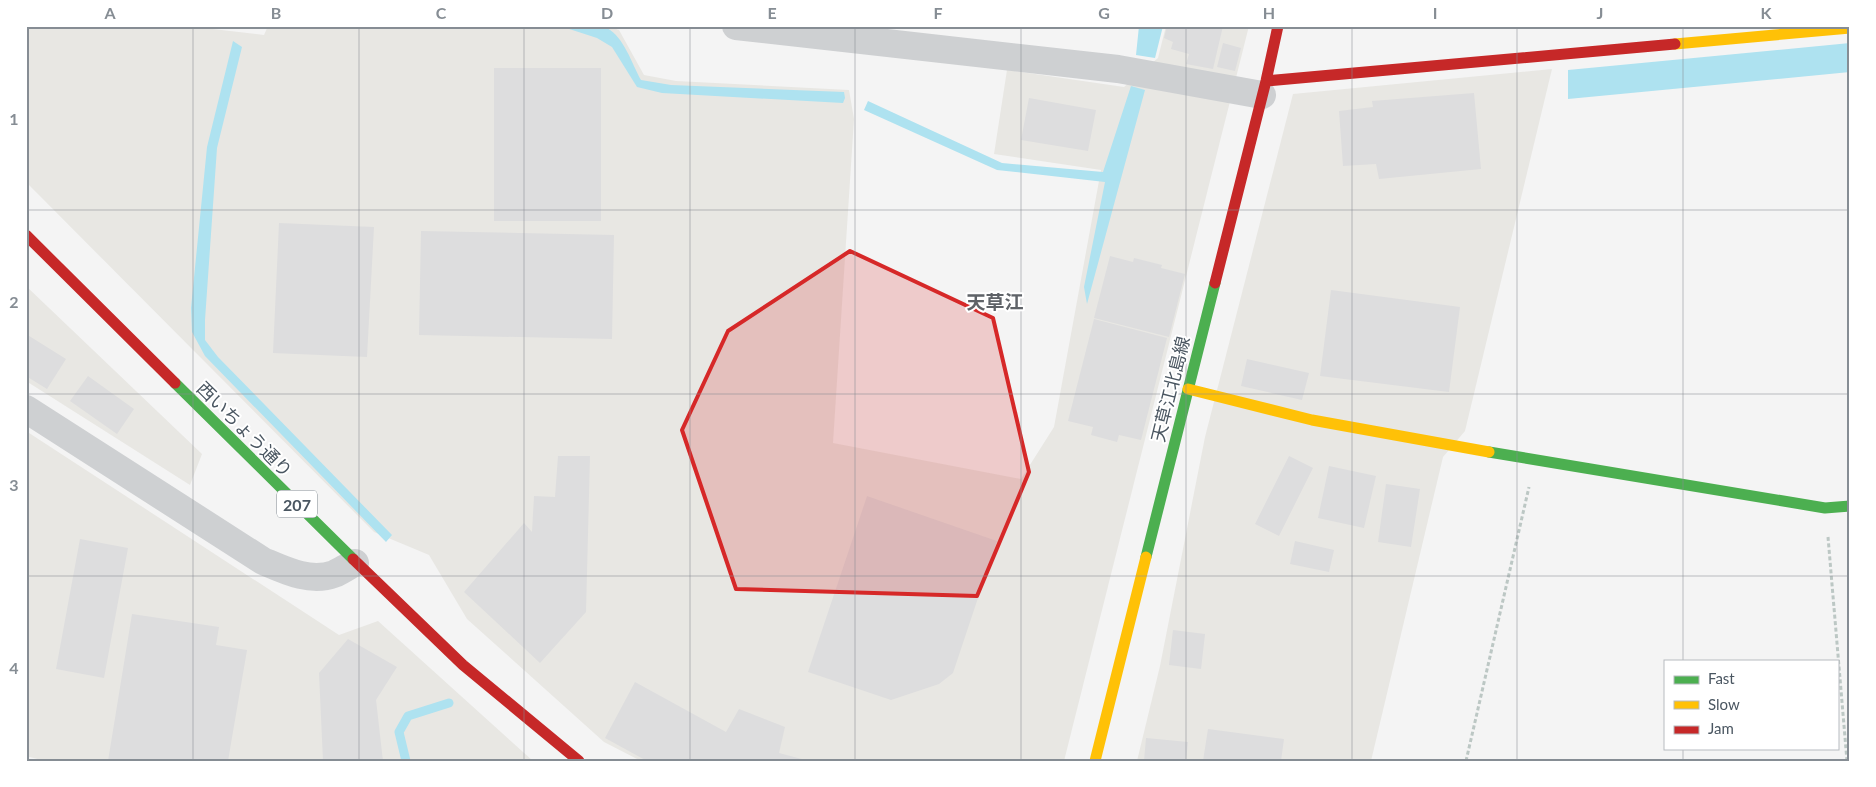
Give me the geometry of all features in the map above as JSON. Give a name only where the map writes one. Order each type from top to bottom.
[{"type":"main road","name":"天草江北島線","points":[[1096,761],[1278,26]]},
{"type":"main road","points":[[1264,88],[1850,28]]},
{"type":"main road","name":"西いちょう通り","points":[[26,235],[355,562],[463,665],[579,761]]},
{"type":"main road","points":[[1188,389],[1312,420],[1535,460],[1825,508],[1850,506]]},
{"type":"street","points":[[736,26],[1118,69],[1264,88]]},
{"type":"street","points":[[26,409],[263,560],[292,573],[313,576],[333,574],[355,562]]},
{"type":"path","points":[[1466,761],[1535,460]]},
{"type":"path","points":[[1825,508],[1838,660]]},
{"type":"path","points":[[1838,665],[1846,761]]},
{"type":"highlighted area","points":[[850,251],[993,318],[1029,472],[977,596],[736,589],[682,430],[728,331]]},
{"type":"shaded area","points":[[26,26],[187,26],[264,35],[268,26],[607,26],[619,30],[644,75],[676,81],[849,90],[854,119],[833,443],[1021,479],[1054,427],[1101,170],[994,154],[1007,70],[1124,87],[1158,58],[1166,26],[1249,26],[1064,761],[641,761],[604,742],[467,619],[429,555],[374,532],[26,182]]},
{"type":"shaded area","points":[[1552,69],[1465,431],[1443,457],[1371,761],[1137,761],[1160,666],[1205,437],[1293,94]]},
{"type":"shaded area","points":[[26,286],[202,454],[190,485],[26,381]]},
{"type":"shaded area","points":[[26,431],[339,635],[378,621],[533,761],[45,761],[26,756]]},
{"type":"water","points":[[560,26],[603,26],[613,32],[623,44],[641,80],[671,85],[844,92],[845,98],[843,103],[662,93],[637,87],[612,47],[597,38]]},
{"type":"water","points":[[1139,26],[1163,26],[1155,58],[1136,55]]},
{"type":"water","points":[[233,41],[242,47],[217,148],[205,340],[218,357],[392,535],[386,542],[205,356],[192,332],[191,308],[207,147]]},
{"type":"water","points":[[1850,43],[1850,72],[1568,99],[1568,70]]},
{"type":"water","points":[[1131,86],[1145,90],[1087,304],[1084,287],[1105,182],[997,170],[864,110],[868,101],[1002,163],[1103,172]]},
{"type":"building","points":[[1167,26],[1223,26],[1213,69],[1186,64],[1189,54],[1171,49],[1173,42],[1164,38]]},
{"type":"building","points":[[1223,43],[1241,48],[1235,71],[1217,67]]},
{"type":"building","points":[[494,68],[601,68],[601,221],[494,221]]},
{"type":"building","points":[[1474,93],[1481,169],[1379,179],[1376,164],[1343,166],[1339,111],[1373,107],[1372,101]]},
{"type":"building","points":[[1029,98],[1096,110],[1088,151],[1021,140]]},
{"type":"building","points":[[279,223],[374,227],[367,357],[273,353]]},
{"type":"building","points":[[421,231],[614,235],[612,339],[419,335]]},
{"type":"building","points":[[1110,256],[1133,262],[1134,258],[1162,265],[1161,268],[1185,274],[1169,337],[1094,318]]},
{"type":"building","points":[[1331,290],[1460,307],[1449,392],[1320,376]]},
{"type":"building","points":[[1094,319],[1167,338],[1141,440],[1119,435],[1117,442],[1091,435],[1093,427],[1068,421]]},
{"type":"building","points":[[26,334],[66,359],[47,389],[26,376]]},
{"type":"building","points":[[1247,359],[1309,373],[1302,400],[1241,386]]},
{"type":"building","points":[[88,376],[134,409],[117,434],[70,401]]},
{"type":"building","points":[[558,456],[590,456],[586,612],[540,663],[464,592],[524,523],[532,532],[534,496],[555,497]]},
{"type":"building","points":[[1289,456],[1313,468],[1279,536],[1255,524]]},
{"type":"building","points":[[1329,466],[1376,476],[1364,528],[1318,518]]},
{"type":"building","points":[[1386,484],[1420,489],[1411,547],[1378,542]]},
{"type":"building","points":[[867,496],[997,541],[953,673],[939,684],[891,700],[808,672]]},
{"type":"building","points":[[80,539],[128,548],[104,678],[56,669]]},
{"type":"building","points":[[1295,541],[1334,550],[1329,572],[1290,564]]},
{"type":"building","points":[[132,614],[219,627],[216,645],[247,650],[228,761],[108,761]]},
{"type":"building","points":[[1173,630],[1205,634],[1201,669],[1169,665]]},
{"type":"building","points":[[348,639],[397,667],[376,700],[383,761],[323,761],[319,673]]},
{"type":"building","points":[[635,682],[726,732],[739,709],[785,727],[779,753],[809,761],[647,761],[605,738]]},
{"type":"building","points":[[1208,729],[1284,739],[1281,761],[1203,761]]},
{"type":"building","points":[[1146,738],[1188,742],[1186,761],[1144,761]]},
{"type":"waterway","points":[[406,761],[399,732],[408,716],[449,703]]},
{"type":"traffic: fast","points":[[1146,557],[1215,283]]},
{"type":"traffic: fast","points":[[175,383],[353,559]]},
{"type":"traffic: fast","points":[[1489,452],[1825,508],[1850,506]]},
{"type":"traffic: slow","points":[[1675,44],[1850,28]]},
{"type":"traffic: slow","points":[[1188,389],[1312,420],[1489,452]]},
{"type":"traffic: slow","points":[[1095,761],[1146,557]]},
{"type":"traffic: jam","points":[[1215,283],[1278,26]]},
{"type":"traffic: jam","points":[[1266,81],[1675,44]]},
{"type":"traffic: jam","points":[[26,235],[175,383]]},
{"type":"traffic: jam","points":[[353,559],[463,665],[579,761]]},
{"type":"district","name":"天草江","points":[[995,301]]}]
